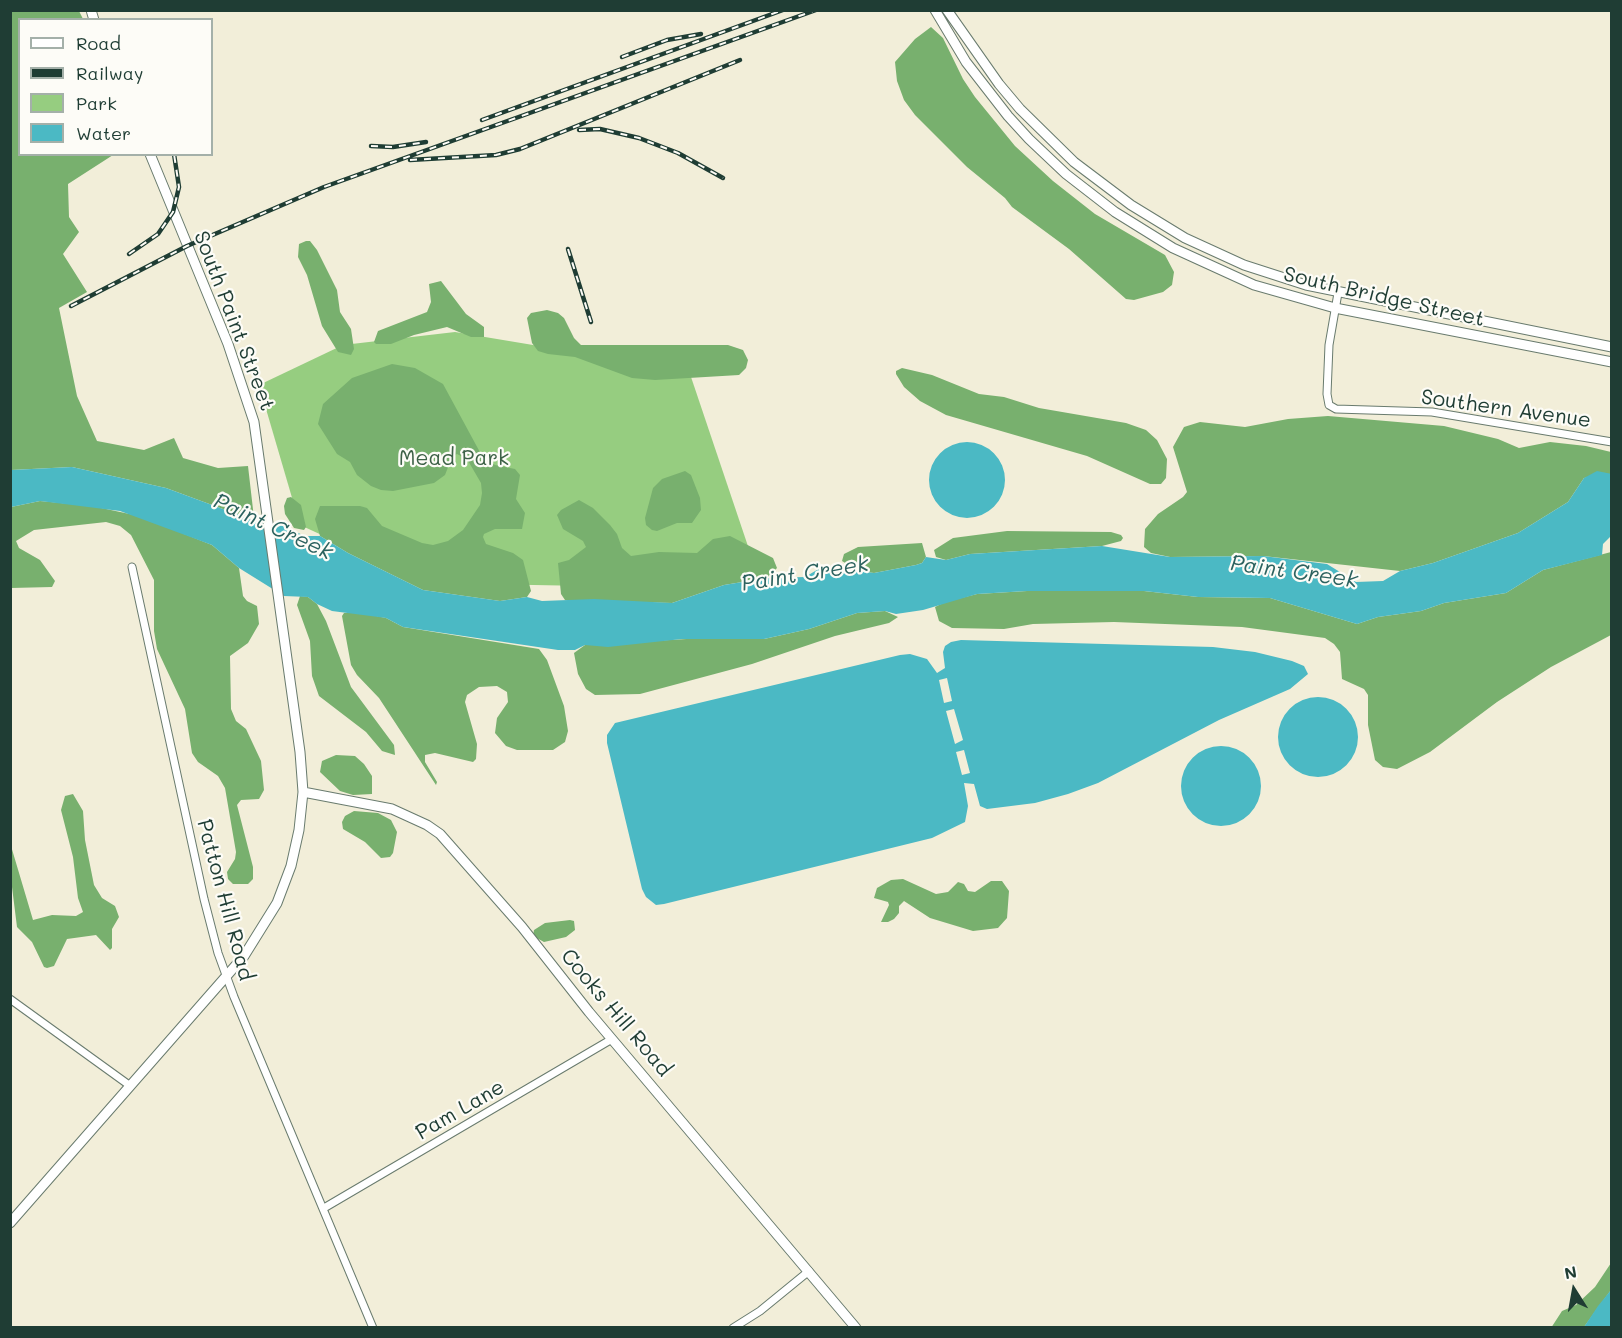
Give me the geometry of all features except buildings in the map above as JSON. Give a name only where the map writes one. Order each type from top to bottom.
[{"type":"main road","name":"South Bridge Street","points":[[935,10],[988,91],[1029,139],[1066,174],[1115,212],[1173,248],[1254,285],[1335,308],[1611,362]]},
{"type":"main road","name":"South Bridge Street","points":[[947,10],[964,39],[999,84],[1042,132],[1074,162],[1131,206],[1185,238],[1244,265],[1338,293],[1611,347]]},
{"type":"main road","name":"South Paint Street","points":[[10,1222],[244,956],[277,903],[296,848],[303,792],[257,433],[243,383],[151,156]]},
{"type":"main road","name":"Cooks Hill Road","points":[[303,792],[393,809],[427,825],[440,834],[522,927],[612,1040],[856,1328]]},
{"type":"street","name":"Southern Avenue","points":[[1338,293],[1329,345],[1327,394],[1329,405],[1336,409],[1432,412],[1611,442]]},
{"type":"street","name":"Patton Hill Road","points":[[132,567],[216,945],[234,998],[373,1328]]},
{"type":"street","points":[[10,999],[129,1085]]},
{"type":"street","name":"Pam Lane","points":[[324,1208],[612,1040]]},
{"type":"street","points":[[733,1328],[760,1311],[809,1271]]},
{"type":"green space","points":[[10,11],[79,11],[82,18],[18,18],[18,156],[111,156],[68,184],[69,217],[79,232],[63,254],[87,292],[59,308],[77,396],[97,441],[144,450],[174,438],[183,458],[218,468],[248,466],[254,518],[250,516],[250,519],[166,488],[72,467],[11,470]]},
{"type":"green space","points":[[931,27],[943,38],[963,79],[975,97],[1015,146],[1053,181],[1095,214],[1165,255],[1174,272],[1172,285],[1163,292],[1134,300],[1126,299],[1069,249],[1012,207],[1005,198],[967,167],[915,115],[904,100],[897,81],[895,62],[915,39]]},
{"type":"green space","points":[[310,241],[317,250],[337,290],[340,312],[351,329],[354,349],[351,355],[338,352],[322,326],[307,275],[298,257],[299,244]]},
{"type":"green space","points":[[441,281],[466,314],[484,327],[484,337],[471,337],[447,327],[414,335],[391,344],[374,342],[378,331],[427,312],[431,302],[429,284]]},
{"type":"green space","points":[[547,310],[558,313],[564,318],[574,338],[581,345],[728,345],[743,350],[748,360],[746,368],[739,375],[655,380],[632,378],[575,357],[548,354],[538,351],[532,343],[527,318],[531,313]]},
{"type":"green space","name":"Mead Park","points":[[455,332],[689,371],[755,567],[641,587],[426,583],[300,525],[259,385],[343,345]]},
{"type":"green space","points":[[392,364],[415,368],[443,384],[482,456],[495,465],[515,469],[520,475],[516,499],[525,513],[522,529],[495,529],[484,534],[483,537],[486,544],[513,553],[523,560],[531,591],[527,597],[500,601],[423,590],[348,553],[320,536],[315,519],[320,506],[360,506],[367,508],[382,526],[422,543],[433,545],[448,541],[463,530],[480,505],[481,483],[467,459],[457,454],[452,457],[445,475],[434,483],[393,491],[381,490],[371,486],[357,475],[350,462],[337,454],[318,424],[323,404],[352,378]]},
{"type":"green space","points":[[902,368],[932,375],[979,394],[1004,397],[1039,408],[1126,423],[1146,430],[1157,440],[1167,459],[1166,478],[1161,484],[1150,484],[1087,456],[946,415],[920,401],[904,387],[896,374],[896,371]]},
{"type":"green space","points":[[1328,416],[1444,426],[1498,439],[1519,448],[1550,442],[1586,446],[1611,452],[1611,474],[1584,478],[1568,502],[1518,533],[1433,563],[1400,571],[1263,556],[1170,557],[1151,553],[1144,547],[1145,529],[1158,514],[1187,492],[1173,447],[1184,427],[1200,422],[1245,427],[1288,419]]},
{"type":"green space","points":[[685,471],[691,475],[700,498],[701,510],[692,523],[677,523],[657,531],[652,530],[646,525],[645,518],[653,488],[662,479]]},
{"type":"green space","points":[[291,497],[301,505],[306,527],[304,530],[294,528],[285,514],[284,506],[287,498]]},
{"type":"green space","points":[[579,500],[593,508],[610,525],[617,534],[622,548],[631,556],[659,552],[697,553],[713,539],[730,536],[773,558],[777,568],[767,578],[724,585],[672,603],[565,600],[561,594],[558,563],[569,560],[586,547],[583,541],[563,529],[557,515],[561,510]]},
{"type":"green space","points":[[40,501],[92,506],[139,516],[212,545],[239,568],[243,596],[257,606],[259,624],[248,643],[230,656],[231,709],[236,721],[246,729],[261,761],[264,790],[259,799],[241,800],[237,805],[253,867],[253,879],[248,884],[233,884],[228,879],[227,872],[235,859],[236,852],[225,788],[218,776],[198,762],[192,753],[185,709],[157,649],[154,631],[154,580],[131,535],[120,526],[106,522],[34,530],[16,541],[19,548],[40,560],[55,581],[52,587],[11,588],[11,507]]},
{"type":"green space","points":[[1007,531],[1111,532],[1123,538],[1121,541],[1102,546],[970,554],[946,560],[936,557],[934,550],[953,538]]},
{"type":"green space","points":[[922,543],[926,557],[922,563],[916,565],[874,573],[858,571],[842,561],[844,554],[858,547]]},
{"type":"green space","points":[[1611,552],[1611,635],[1551,667],[1497,702],[1430,752],[1397,769],[1383,767],[1375,760],[1368,725],[1368,695],[1364,689],[1342,679],[1340,652],[1325,638],[1242,627],[1114,622],[1033,624],[1004,629],[952,628],[939,621],[935,607],[945,602],[977,594],[1027,591],[1144,591],[1198,597],[1270,598],[1357,624],[1378,617],[1421,611],[1444,603],[1506,593],[1543,570]]},
{"type":"green space","points":[[300,596],[308,597],[317,604],[326,621],[351,687],[394,745],[395,755],[382,751],[366,732],[319,696],[312,676],[310,641],[297,605]]},
{"type":"green space","points":[[885,611],[898,617],[889,623],[835,636],[752,664],[640,694],[595,695],[586,689],[578,674],[574,653],[585,645],[720,637],[764,639],[809,629],[857,613]]},
{"type":"green space","points":[[344,613],[362,613],[386,618],[403,627],[539,649],[547,660],[564,706],[568,731],[565,742],[553,750],[517,750],[506,746],[495,733],[497,718],[508,702],[507,692],[497,686],[479,687],[467,695],[465,702],[477,744],[476,759],[473,762],[435,753],[425,755],[425,762],[437,782],[436,785],[379,698],[357,675],[351,665],[342,616]]},
{"type":"green space","points":[[336,755],[355,756],[364,764],[372,776],[372,794],[353,795],[340,791],[320,772],[322,761]]},
{"type":"green space","points":[[73,794],[83,811],[85,840],[94,885],[102,898],[115,906],[119,917],[112,929],[112,948],[110,950],[96,935],[67,939],[54,966],[47,968],[44,967],[32,942],[17,927],[11,879],[11,846],[33,920],[52,915],[76,916],[83,912],[78,898],[73,857],[61,810],[65,796]]},
{"type":"green space","points":[[354,811],[378,813],[391,820],[397,832],[393,853],[390,857],[381,858],[365,842],[343,829],[342,822],[345,816]]},
{"type":"green space","points":[[903,879],[936,894],[948,892],[958,882],[964,884],[968,891],[975,892],[991,881],[1002,881],[1009,891],[1007,918],[998,928],[973,931],[930,918],[904,901],[899,906],[899,913],[894,919],[881,922],[889,905],[888,902],[874,898],[877,888],[891,880]]},
{"type":"green space","points":[[574,921],[575,930],[566,937],[544,942],[533,936],[534,930],[545,923]]},
{"type":"green space","points":[[1611,1263],[1611,1290],[1584,1327],[1551,1328],[1562,1311],[1576,1305],[1595,1287]]},
{"type":"water","points":[[967,442],[982,445],[994,453],[1002,465],[1005,480],[1002,495],[994,507],[982,515],[967,518],[952,515],[940,507],[932,495],[929,480],[932,465],[940,453],[952,445]]},
{"type":"water","name":"Paint Creek","points":[[72,467],[166,488],[250,519],[278,524],[305,536],[320,536],[348,553],[423,590],[500,601],[527,597],[542,601],[594,599],[672,603],[724,585],[767,578],[805,577],[822,567],[844,565],[858,571],[874,573],[916,565],[922,563],[926,557],[946,560],[970,554],[1102,546],[1170,557],[1263,556],[1327,564],[1356,582],[1383,581],[1400,571],[1433,563],[1518,533],[1568,502],[1584,478],[1597,471],[1612,474],[1611,536],[1603,544],[1602,555],[1543,570],[1506,593],[1444,603],[1421,611],[1378,617],[1357,624],[1270,598],[1198,597],[1144,591],[1027,591],[977,594],[923,610],[896,614],[885,611],[857,613],[809,629],[764,639],[682,639],[608,647],[585,645],[575,650],[558,650],[403,627],[386,618],[332,611],[308,597],[284,596],[239,568],[212,545],[120,511],[40,501],[11,507],[11,470]]},
{"type":"water","points":[[961,640],[1213,647],[1255,652],[1292,661],[1304,666],[1308,674],[1290,689],[1219,720],[1098,783],[1068,794],[1035,803],[987,809],[980,806],[974,784],[964,783],[968,806],[965,822],[932,838],[664,904],[656,905],[646,897],[642,889],[607,743],[607,735],[615,723],[900,655],[910,654],[927,659],[937,673],[945,668],[943,652],[945,646]],"holes":[[[947,678],[952,701],[944,703],[939,680]],[[954,709],[963,740],[955,744],[946,711]],[[964,750],[970,773],[962,775],[956,752]]]},
{"type":"water","points":[[1310,697],[1326,697],[1340,703],[1352,715],[1358,729],[1358,745],[1352,759],[1340,771],[1326,777],[1310,777],[1296,771],[1284,759],[1278,745],[1278,729],[1284,715],[1296,703]]},
{"type":"water","points":[[1213,746],[1229,746],[1250,757],[1261,778],[1261,794],[1250,815],[1229,826],[1213,826],[1199,820],[1187,808],[1181,794],[1181,778],[1187,764],[1199,752]]},
{"type":"water","points":[[1611,1290],[1611,1327],[1584,1327],[1598,1306]]},
{"type":"railway","points":[[482,120],[783,10]]},
{"type":"railway","points":[[71,306],[187,246],[324,187],[816,10]]},
{"type":"railway","points":[[622,57],[667,40],[701,34]]},
{"type":"railway","points":[[410,160],[496,155],[520,149],[740,60]]},
{"type":"railway","points":[[579,130],[600,129],[639,138],[678,153],[723,178]]},
{"type":"railway","points":[[371,146],[393,147],[426,142]]},
{"type":"railway","points":[[129,254],[158,234],[173,212],[179,187],[174,156]]},
{"type":"railway","points":[[568,249],[591,322]]}]
